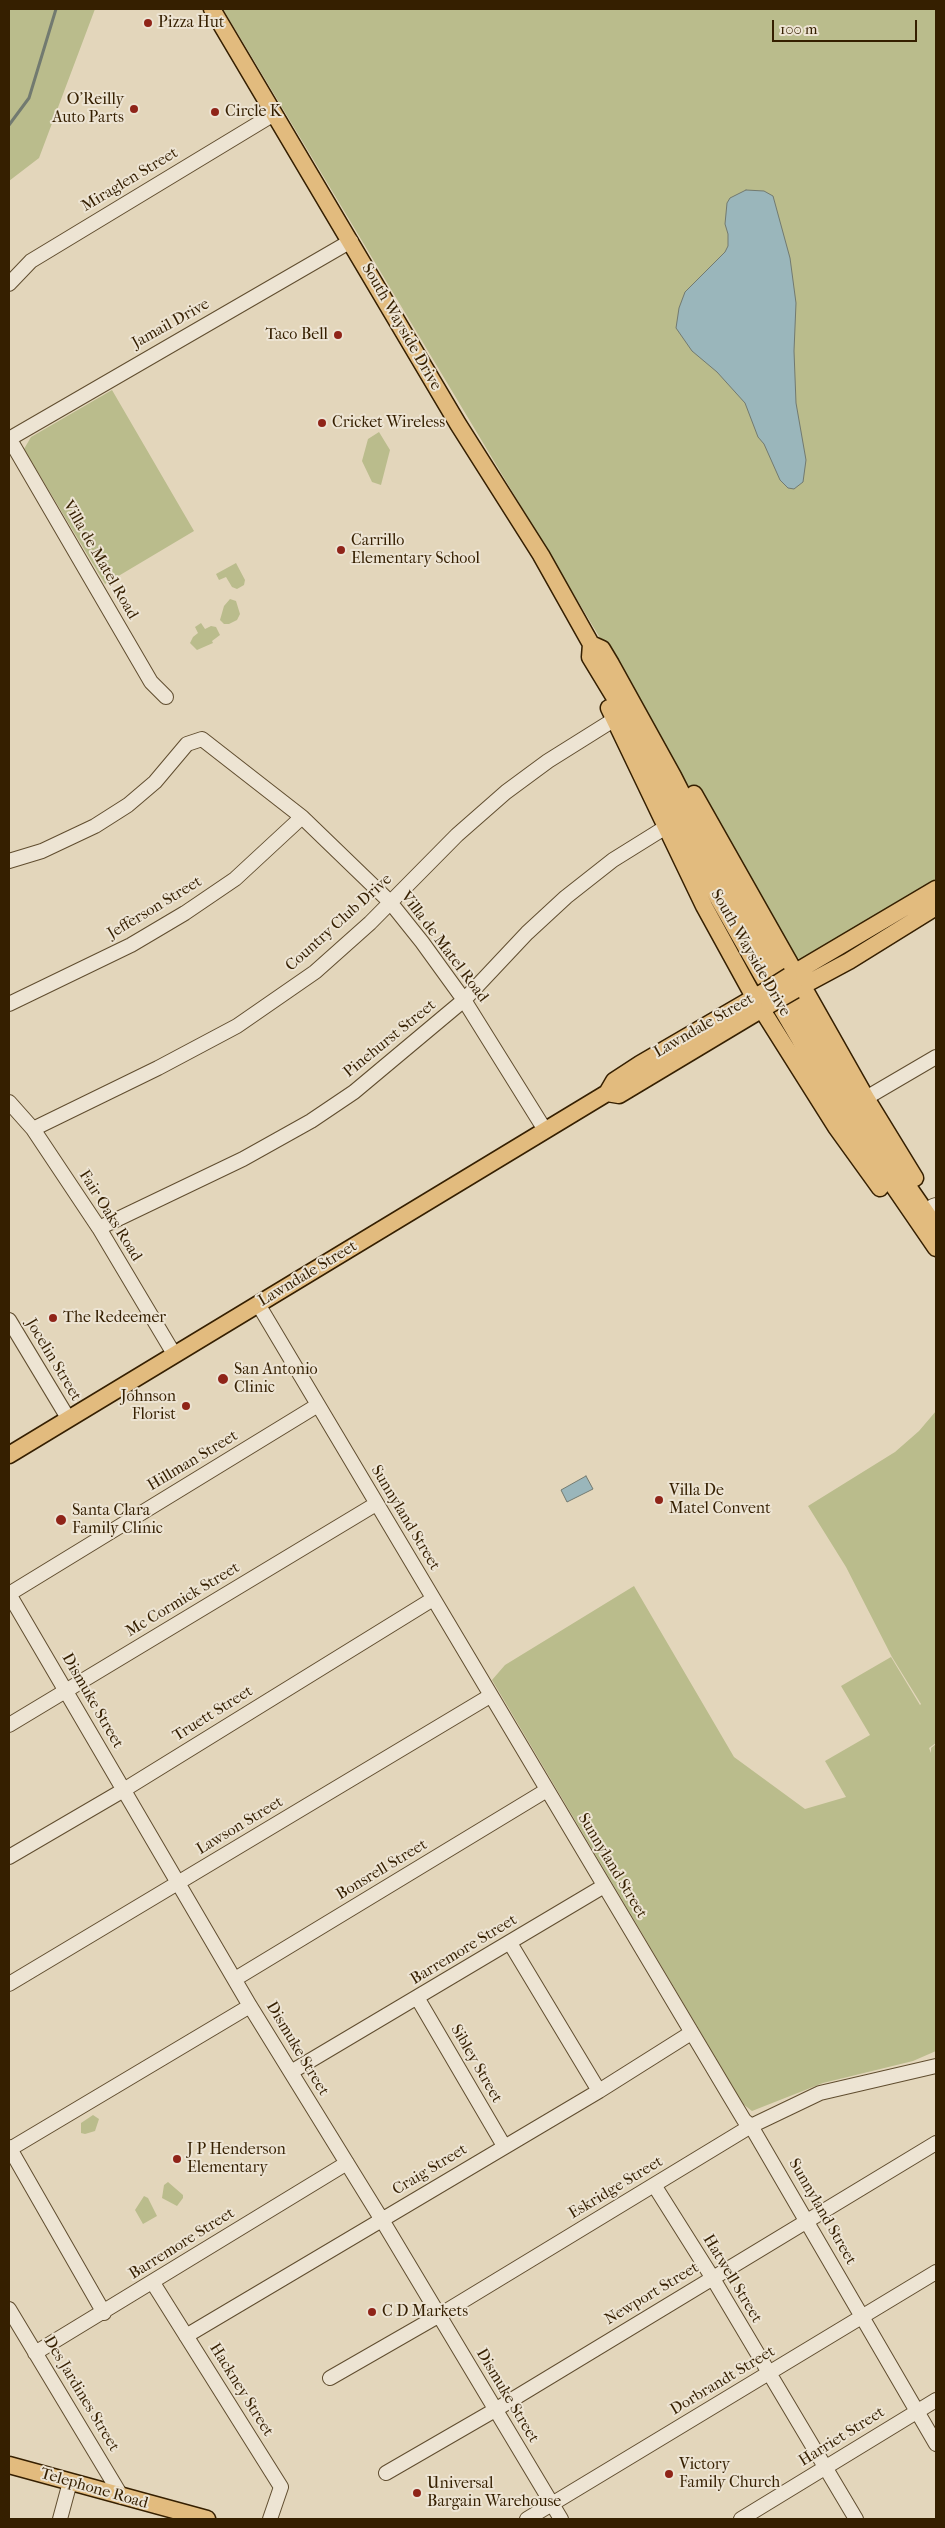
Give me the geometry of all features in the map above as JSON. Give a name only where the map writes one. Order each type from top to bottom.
[{"type":"main road","name":"South Wayside Drive","points":[[212,9],[458,424],[541,554],[592,644],[590,657],[603,664],[673,776],[735,898],[876,1140],[936,1227]]},
{"type":"main road","name":"South Wayside Drive","points":[[603,664],[624,713],[663,786],[718,898],[818,1072],[881,1171],[936,1248]]},
{"type":"main road","points":[[603,664],[607,703],[704,906],[840,1132],[924,1247],[936,1258]]},
{"type":"main road","points":[[603,664],[654,722],[796,981],[935,1208]]},
{"type":"main road","name":"Lawndale Street","points":[[9,1455],[607,1093],[614,1081],[643,1071],[796,981],[849,961],[929,905],[936,889]]},
{"type":"main road","name":"Telephone Road","points":[[9,2465],[208,2519]]},
{"type":"street","name":"Miraglen Street","points":[[9,283],[30,261],[274,114]]},
{"type":"street","name":"Jamail Drive","points":[[9,438],[351,241]]},
{"type":"street","name":"Villa de Matel Road","points":[[9,438],[151,682],[166,697]]},
{"type":"street","name":"Country Club Drive","points":[[33,1129],[158,1068],[237,1026],[315,972],[390,902],[457,834],[506,792],[548,761],[615,719]]},
{"type":"street","name":"Villa de Matel Road","points":[[9,861],[42,851],[120,810],[155,782],[182,748],[193,741],[202,739],[302,817],[390,902],[464,1000],[545,1130]]},
{"type":"street","name":"Jefferson Street","points":[[9,1004],[131,945],[185,914],[235,879],[302,817]]},
{"type":"street","name":"Pinehurst Street","points":[[99,1228],[242,1159],[311,1121],[354,1092],[464,1000],[527,934],[566,897],[613,860],[666,826]]},
{"type":"street","points":[[866,1098],[936,1057]]},
{"type":"street","name":"Fair Oaks Road","points":[[9,1102],[33,1129],[99,1228],[174,1354]]},
{"type":"street","name":"Sunnyland Street","points":[[258,1304],[691,2033],[739,2111],[752,2126],[936,2444]]},
{"type":"street","name":"Jocelin Street","points":[[9,1320],[68,1418]]},
{"type":"street","name":"Hillman Street","points":[[9,1594],[318,1405]]},
{"type":"street","name":"Mc Cormick Street","points":[[9,1725],[376,1504]]},
{"type":"street","name":"Dismuke Street","points":[[9,1594],[67,1691],[122,1791],[180,1882],[250,2006],[382,2220],[438,2316],[562,2519]]},
{"type":"street","name":"Truett Street","points":[[9,1857],[122,1791],[434,1599]]},
{"type":"street","name":"Lawson Street","points":[[9,1984],[490,1696]]},
{"type":"street","name":"Bonsrell Street","points":[[235,1979],[547,1790]]},
{"type":"street","name":"Barremore Street","points":[[291,2072],[418,1999],[604,1886]]},
{"type":"street","points":[[510,1943],[599,2091]]},
{"type":"street","name":"Sibley Street","points":[[418,1999],[504,2146]]},
{"type":"street","points":[[104,2312],[9,2148],[250,2006]]},
{"type":"street","name":"Craig Street","points":[[186,2336],[599,2091],[691,2033]]},
{"type":"street","name":"Eskridge Street","points":[[330,2378],[438,2316],[752,2126],[820,2094],[936,2066]]},
{"type":"street","name":"Newport Street","points":[[386,2473],[495,2410],[936,2143]]},
{"type":"street","name":"Barremore Street","points":[[36,2353],[347,2163]]},
{"type":"street","name":"Hatwell Street","points":[[654,2185],[712,2278],[750,2345],[770,2372],[856,2519]]},
{"type":"street","name":"Dorbrandt Street","points":[[527,2519],[936,2272]]},
{"type":"street","name":"Hackney Street","points":[[153,2283],[281,2487],[270,2519]]},
{"type":"street","name":"Des Jardines Street","points":[[9,2309],[122,2497]]},
{"type":"street","name":"Harriet Street","points":[[741,2519],[936,2400]]},
{"type":"street","points":[[60,2519],[70,2482]]},
{"type":"green space","points":[[9,9],[95,9],[39,158],[9,181]]},
{"type":"green space","points":[[223,9],[936,9],[936,883],[808,957],[800,959],[793,957],[787,950]]},
{"type":"green space","points":[[112,390],[194,531],[105,584],[24,449],[31,437]]},
{"type":"green space","points":[[379,432],[390,450],[381,485],[372,482],[362,461],[368,439]]},
{"type":"green space","points":[[236,563],[245,580],[244,585],[237,589],[232,587],[226,577],[219,580],[216,574]]},
{"type":"green space","points":[[230,599],[236,601],[240,614],[237,620],[224,624],[220,620],[224,606]]},
{"type":"green space","points":[[201,623],[205,629],[211,626],[216,627],[220,635],[212,641],[213,643],[197,650],[190,643],[198,633],[195,627]]},
{"type":"green space","points":[[936,1411],[936,1743],[929,1748],[931,1753],[931,1748],[936,1744],[936,2051],[913,2061],[823,2083],[752,2111],[743,2104],[492,1680],[505,1665],[634,1586],[734,1757],[805,1809],[846,1797],[825,1761],[870,1735],[841,1686],[891,1657],[921,1704],[892,1657],[846,1567],[808,1506],[895,1452],[919,1431]]},
{"type":"green space","points":[[93,2115],[99,2119],[95,2131],[85,2134],[81,2133],[81,2123]]},
{"type":"green space","points":[[168,2182],[183,2195],[177,2206],[162,2198],[164,2185]]},
{"type":"green space","points":[[144,2196],[148,2198],[157,2216],[143,2224],[135,2210]]},
{"type":"water","points":[[746,190],[764,191],[773,196],[790,258],[796,303],[794,351],[796,403],[806,460],[803,482],[794,489],[788,488],[780,480],[764,444],[758,437],[745,403],[717,372],[692,351],[676,328],[679,308],[685,292],[725,252],[728,246],[728,234],[725,224],[727,203],[730,198]]},
{"type":"water","points":[[586,1476],[593,1489],[567,1502],[561,1490]]},
{"type":"waterway","points":[[9,125],[29,98],[56,9]]},
{"type":"place","name":"Pizza Hut","points":[[148,23]]},
{"type":"place","name":"O'Reilly Auto Parts","points":[[134,109]]},
{"type":"place","name":"Circle K","points":[[215,112]]},
{"type":"place","name":"Taco Bell","points":[[338,335]]},
{"type":"place","name":"Cricket Wireless","points":[[322,423]]},
{"type":"place","name":"Carrillo Elementary School","points":[[341,550]]},
{"type":"place","name":"The Redeemer","points":[[53,1318]]},
{"type":"place","name":"San Antonio Clinic","points":[[223,1379]]},
{"type":"place","name":"Johnson Florist","points":[[186,1406]]},
{"type":"place","name":"Villa De Matel Convent","points":[[659,1500]]},
{"type":"place","name":"Santa Clara Family Clinic","points":[[61,1520]]},
{"type":"place","name":"J P Henderson Elementary","points":[[177,2159]]},
{"type":"place","name":"C D Markets","points":[[372,2312]]},
{"type":"place","name":"Victory Family Church","points":[[669,2474]]},
{"type":"place","name":"Universal Bargain Warehouse","points":[[417,2493]]}]
